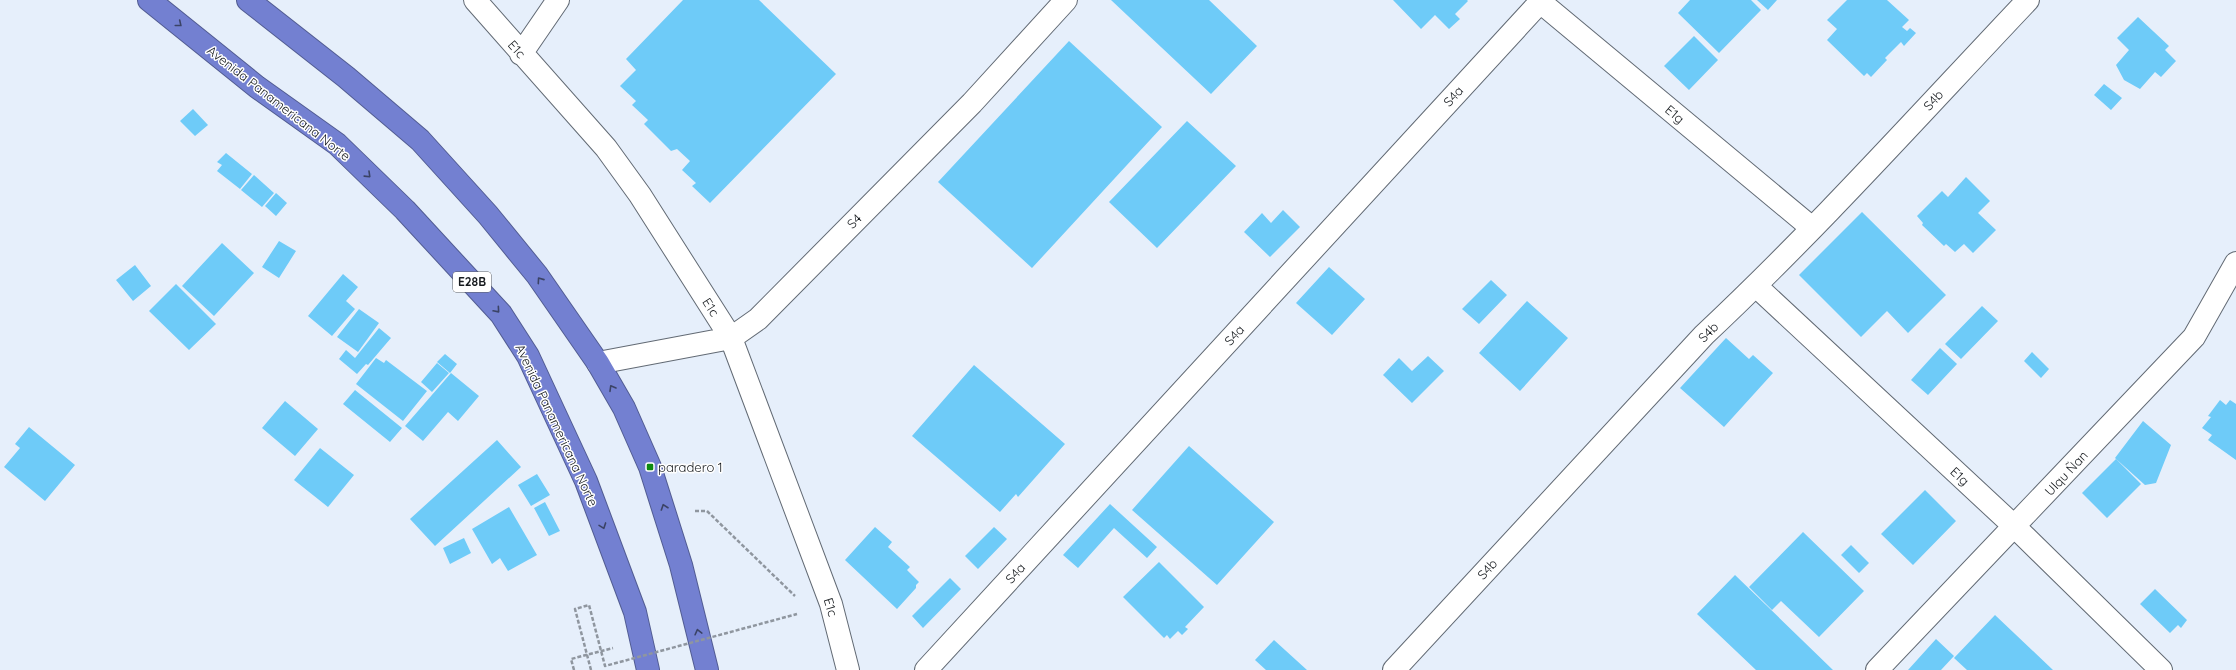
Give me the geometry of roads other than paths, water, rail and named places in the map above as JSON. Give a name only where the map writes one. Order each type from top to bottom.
[{"type":"highway","name":"Avenida Panamericana Norte","points":[[149,0],[257,87],[337,144],[405,210],[501,314],[528,356],[586,481],[635,612],[648,670]]},
{"type":"highway","points":[[248,0],[346,77],[420,140],[488,215],[537,275],[598,363],[624,408],[650,467],[681,565],[707,670]]},
{"type":"street","name":"E1c","points":[[474,0],[606,148],[640,196],[732,338],[831,604],[848,670]]},
{"type":"street","points":[[521,54],[558,0]]},
{"type":"street","name":"S4","points":[[598,363],[732,338],[758,319],[966,108],[1066,0]]},
{"type":"street","name":"S4b","points":[[1394,670],[1704,335],[1756,286],[2028,0]]},
{"type":"street","name":"E1g","points":[[1540,1],[1812,228]]},
{"type":"street","name":"S4a","points":[[926,670],[1540,1]]},
{"type":"street","name":"Ulqu Ñan","points":[[1877,670],[2015,528],[2194,337],[2236,263]]},
{"type":"street","name":"E1g","points":[[1756,286],[2015,528],[2161,670]]},
{"type":"place","name":"paradero 1","points":[[650,467]]}]
